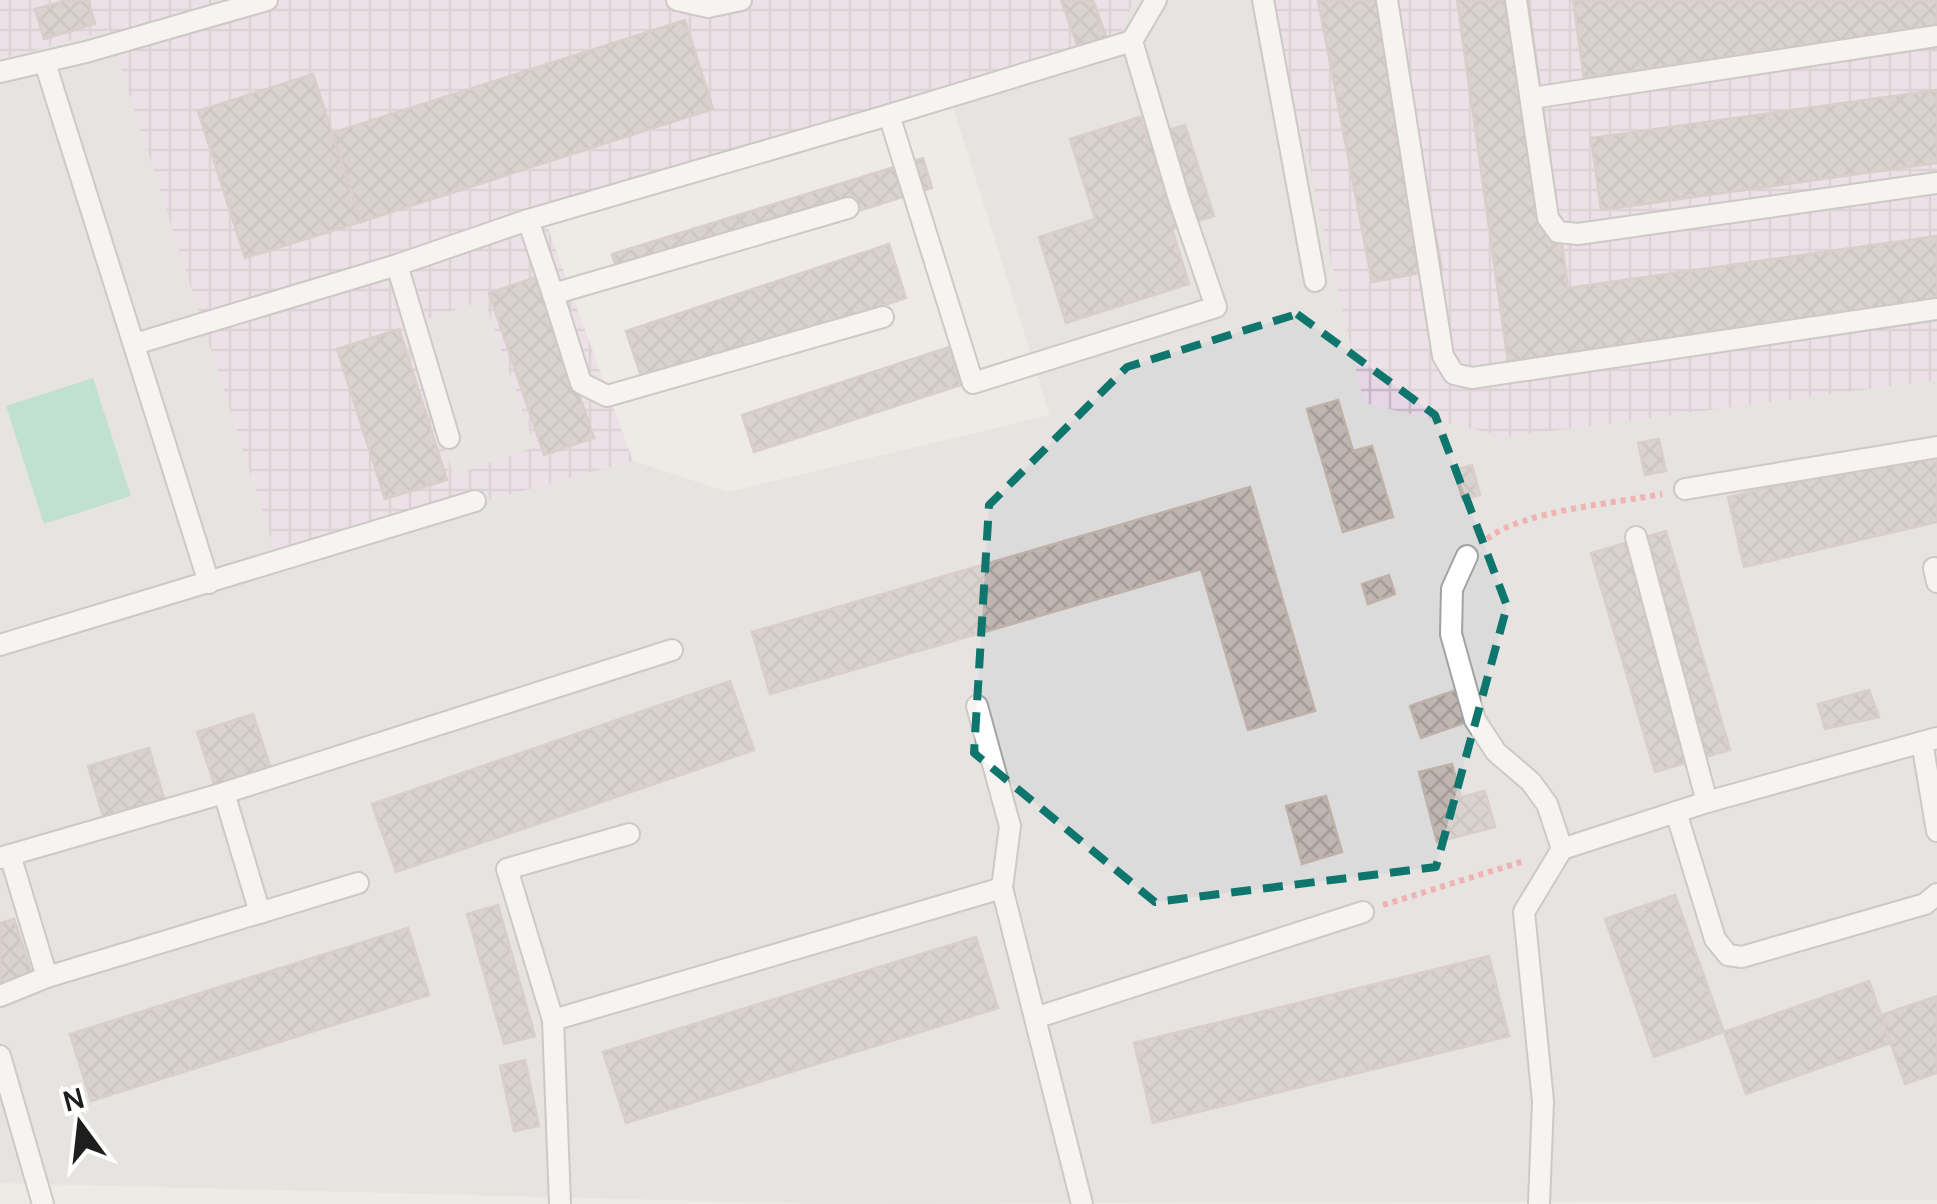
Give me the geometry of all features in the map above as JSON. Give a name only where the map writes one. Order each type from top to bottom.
[{"type":"lane","points":[[0,72],[268,0]]},
{"type":"lane","points":[[677,0],[708,7],[741,0]]},
{"type":"lane","points":[[135,344],[528,220],[1132,41],[1156,0]]},
{"type":"lane","points":[[1263,0],[1315,281]]},
{"type":"lane","points":[[1388,0],[1443,356],[1454,374],[1472,378],[1937,309]]},
{"type":"lane","points":[[1516,0],[1548,218],[1558,232],[1578,234],[1937,183]]},
{"type":"lane","points":[[1532,98],[1937,36]]},
{"type":"lane","points":[[889,114],[973,382],[1216,307],[1132,41]]},
{"type":"lane","points":[[45,63],[209,583]]},
{"type":"lane","points":[[552,294],[848,208]]},
{"type":"lane","points":[[528,220],[580,383],[607,396],[883,317]]},
{"type":"lane","points":[[397,264],[449,438]]},
{"type":"lane","points":[[1685,489],[1937,447]]},
{"type":"lane","points":[[2,637],[209,583],[475,501]]},
{"type":"lane","points":[[1636,537],[1707,802]]},
{"type":"lane","points":[[1467,556],[1452,589],[1451,634],[1475,720],[1496,752],[1531,782],[1547,804],[1562,849]]},
{"type":"lane","points":[[47,977],[5,857],[672,650]]},
{"type":"lane","points":[[977,706],[1010,826],[1002,888],[1038,1017],[1082,1204]]},
{"type":"lane","points":[[1539,1204],[1542,1101],[1524,912],[1562,849],[1707,802],[1929,740],[1937,831]]},
{"type":"lane","points":[[224,792],[260,913]]},
{"type":"lane","points":[[1676,812],[1718,946],[1728,955],[1742,956],[1924,904],[1937,894]]},
{"type":"lane","points":[[560,1204],[553,1020],[507,869],[628,834]]},
{"type":"lane","points":[[0,996],[47,977],[358,883]]},
{"type":"lane","points":[[553,1020],[1002,888]]},
{"type":"lane","points":[[1038,1017],[1363,912]]},
{"type":"lane","points":[[0,1056],[43,1204]]},
{"type":"path","points":[[1467,556],[1495,532],[1536,517],[1685,489]]},
{"type":"path","points":[[1363,912],[1562,849]]},
{"type":"highlighted area","points":[[1297,314],[1435,415],[1507,606],[1436,867],[1155,902],[974,753],[989,505],[1127,367]]},
{"type":"shaded area","points":[[0,0],[1134,0],[1115,48],[543,215],[633,461],[277,557],[109,30],[0,60]]},
{"type":"shaded area","points":[[1134,0],[1271,0],[1507,437],[1937,380],[1937,1200],[826,1204],[0,1183],[0,60],[109,29],[277,557],[633,461],[728,492],[1050,415],[950,97],[1114,48]]},
{"type":"shaded area","points":[[1271,0],[1937,0],[1937,380],[1507,437],[1364,403]]},
{"type":"shaded area","points":[[484,300],[535,447],[454,475],[403,328]]},
{"type":"green space","points":[[93,378],[131,496],[44,524],[6,406]]},
{"type":"building","points":[[67,0],[88,0],[95,24],[44,39],[35,9]]},
{"type":"building","points":[[1061,0],[1093,0],[1108,41],[1079,51]]},
{"type":"building","points":[[1318,0],[1391,0],[1442,269],[1372,282]]},
{"type":"building","points":[[1457,0],[1528,0],[1568,288],[1937,236],[1937,308],[1509,369]]},
{"type":"building","points":[[1573,0],[1937,0],[1937,26],[1584,78]]},
{"type":"building","points":[[685,20],[713,109],[361,222],[332,133]]},
{"type":"building","points":[[313,74],[361,222],[245,258],[198,111]]},
{"type":"building","points":[[1937,90],[1937,163],[1601,210],[1591,138]]},
{"type":"building","points":[[1140,117],[1147,137],[1185,125],[1214,216],[1172,229],[1189,284],[1066,323],[1039,237],[1095,219],[1070,139]]},
{"type":"building","points":[[923,158],[932,188],[621,285],[612,254]]},
{"type":"building","points":[[889,244],[906,298],[644,385],[626,331]]},
{"type":"building","points":[[539,276],[594,438],[544,455],[489,293]]},
{"type":"building","points":[[399,329],[447,480],[385,499],[337,349]]},
{"type":"building","points":[[949,347],[961,385],[754,452],[742,415]]},
{"type":"building","points":[[1338,400],[1353,451],[1372,446],[1393,517],[1343,532],[1307,409]]},
{"type":"building","points":[[1659,439],[1666,471],[1645,475],[1638,443]]},
{"type":"building","points":[[1937,448],[1937,522],[1744,567],[1728,497]]},
{"type":"building","points":[[1472,465],[1480,495],[1463,500],[1454,470]]},
{"type":"building","points":[[1250,487],[1315,711],[1248,730],[1201,569],[770,694],[752,632]]},
{"type":"building","points":[[1666,531],[1730,750],[1655,772],[1591,553]]},
{"type":"building","points":[[1389,575],[1395,594],[1368,604],[1362,584]]},
{"type":"building","points":[[730,681],[754,750],[396,872],[372,804]]},
{"type":"building","points":[[1456,690],[1467,722],[1421,738],[1410,706]]},
{"type":"building","points":[[1869,690],[1879,717],[1825,729],[1818,704]]},
{"type":"building","points":[[253,714],[272,772],[216,790],[197,732]]},
{"type":"building","points":[[149,748],[166,805],[105,823],[88,766]]},
{"type":"building","points":[[1452,764],[1461,797],[1485,791],[1495,827],[1437,842],[1419,772]]},
{"type":"building","points":[[1326,796],[1342,852],[1302,864],[1286,806]]},
{"type":"building","points":[[1675,895],[1724,1032],[1654,1057],[1605,919]]},
{"type":"building","points":[[498,905],[535,1036],[504,1044],[467,914]]},
{"type":"building","points":[[14,919],[33,977],[0,988],[0,923]]},
{"type":"building","points":[[408,928],[429,995],[91,1101],[70,1034]]},
{"type":"building","points":[[976,937],[998,1008],[626,1123],[603,1052]]},
{"type":"building","points":[[1489,956],[1509,1036],[1153,1123],[1134,1043]]},
{"type":"building","points":[[1869,981],[1891,1043],[1746,1094],[1724,1032]]},
{"type":"building","points":[[1937,996],[1937,1073],[1905,1084],[1881,1015]]},
{"type":"building","points":[[525,1060],[539,1126],[514,1131],[500,1066]]}]
